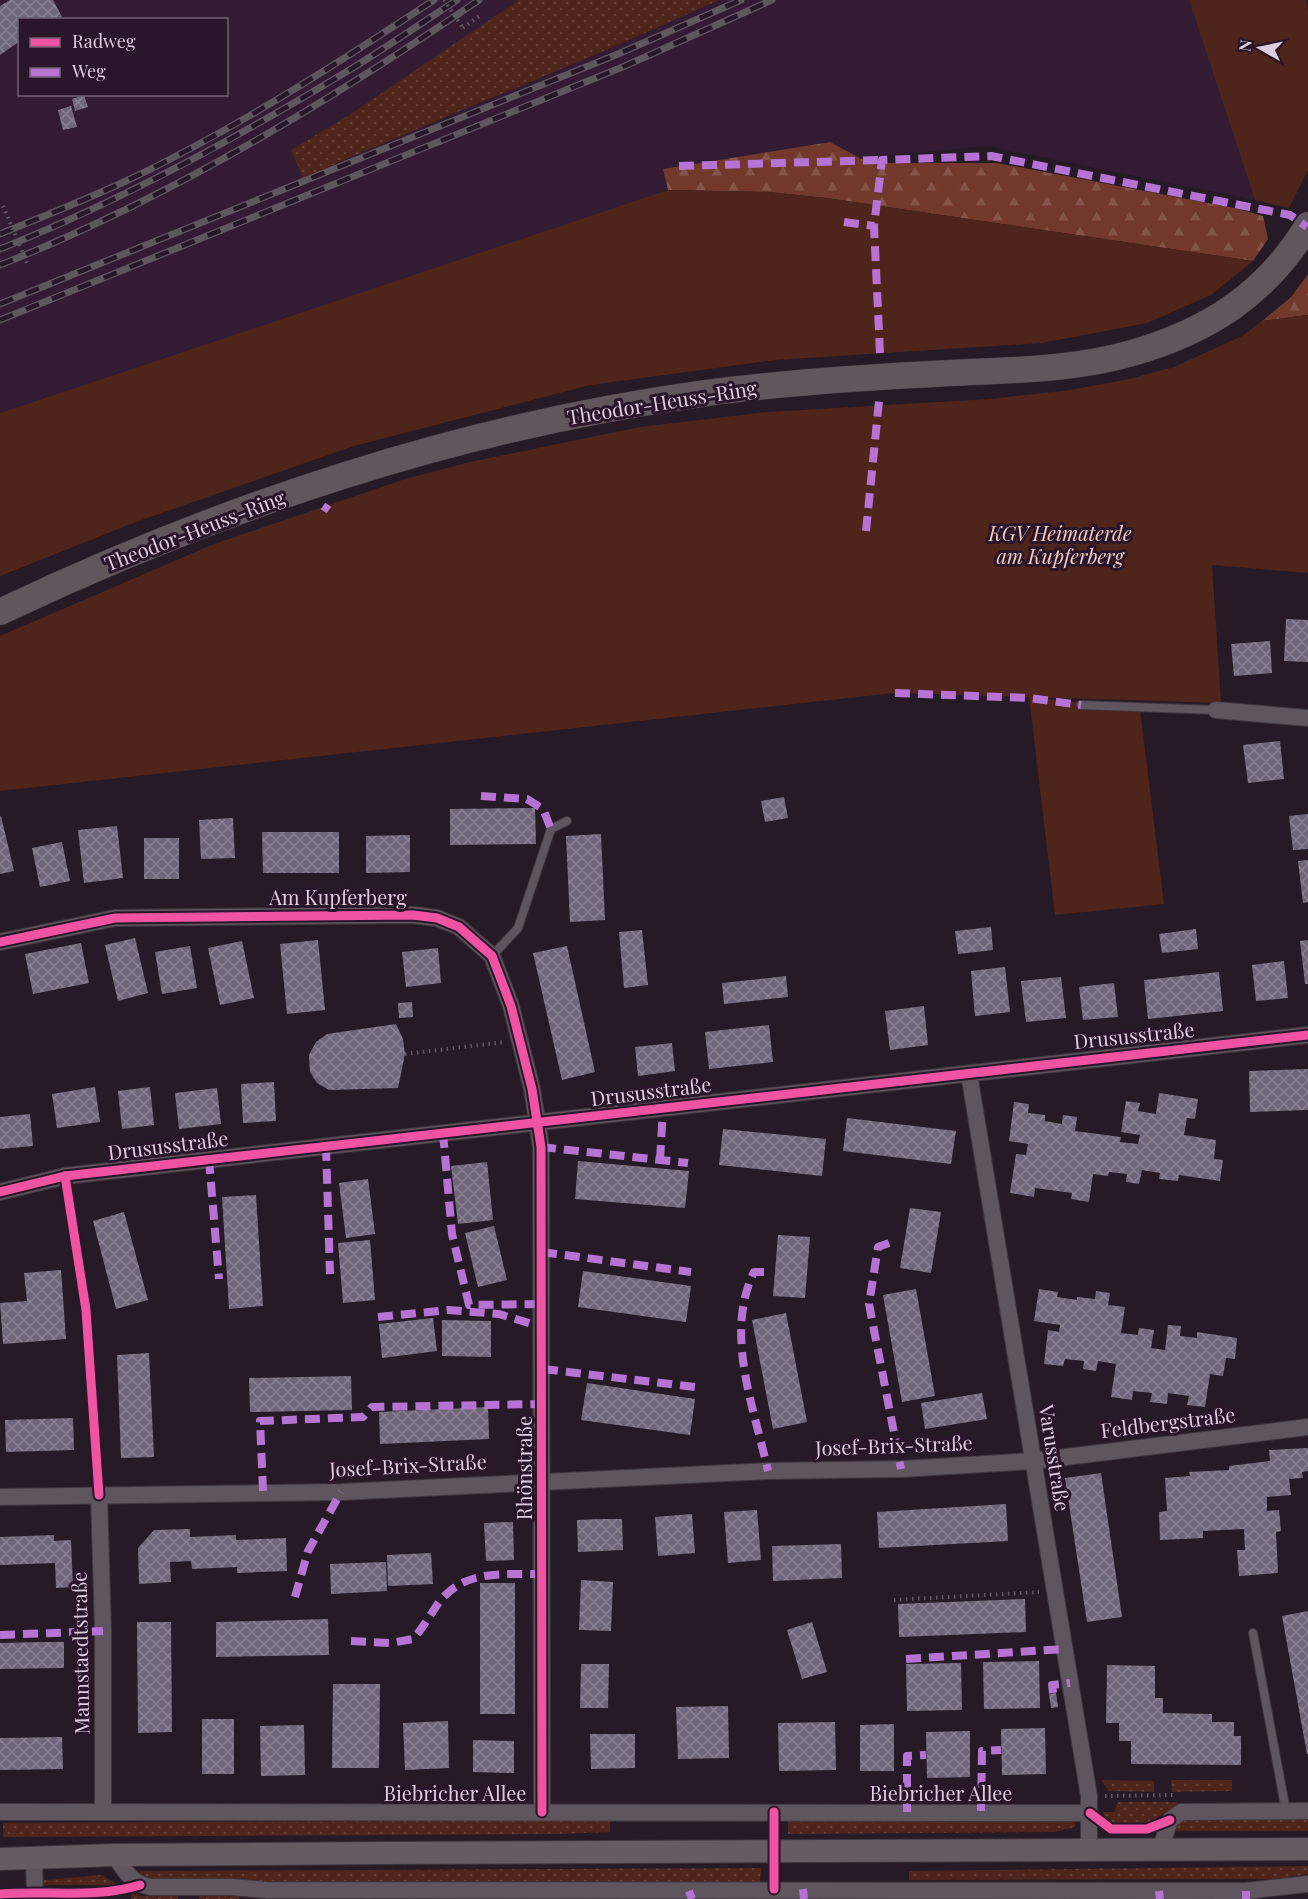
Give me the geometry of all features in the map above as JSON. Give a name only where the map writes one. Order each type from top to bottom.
[{"type":"main road","name":"Theodor-Heuss-Ring","points":[[0,612],[126,556],[246,509],[404,459],[568,417],[708,392],[884,376],[1078,365],[1131,353],[1182,335],[1230,309],[1276,271],[1308,225]]},
{"type":"main road","points":[[0,1859],[114,1855],[1308,1849]]},
{"type":"street","points":[[1216,710],[1308,718]]},
{"type":"street","name":"Am Kupferberg","points":[[0,942],[115,918],[413,915],[437,918],[459,927],[492,956],[511,1006],[537,1124]]},
{"type":"street","name":"Drususstraße","points":[[0,1192],[65,1176],[1308,1035]]},
{"type":"street","name":"Varusstraße","points":[[969,1074],[1090,1813],[1089,1850]]},
{"type":"street","name":"Rhönstraße","points":[[537,1124],[541,1147],[543,1812]]},
{"type":"street","name":"Feldbergstraße","points":[[1034,1461],[1308,1427]]},
{"type":"street","name":"Josef-Brix-Straße","points":[[0,1497],[341,1492],[543,1480],[768,1471],[901,1469],[1034,1461]]},
{"type":"street","name":"Mannstaedtstraße","points":[[99,1495],[104,1630],[103,1810]]},
{"type":"street","name":"Biebricher Allee","points":[[0,1812],[103,1810],[1090,1813]]},
{"type":"street","points":[[1160,1850],[1170,1820],[1181,1812],[1308,1811]]},
{"type":"street","points":[[114,1855],[126,1873],[140,1885],[266,1894],[997,1894],[1246,1891],[1308,1884]]},
{"type":"street","points":[[34,1858],[35,1899]]},
{"type":"lane","points":[[1081,705],[1216,710]]},
{"type":"lane","points":[[492,956],[518,928],[551,829],[567,821]]},
{"type":"lane","points":[[1253,1633],[1286,1811]]},
{"type":"path","points":[[444,0],[463,28],[482,14]]},
{"type":"path","points":[[3,206],[28,265]]},
{"type":"path","points":[[405,1054],[519,1040]]},
{"type":"path","points":[[894,1600],[1055,1591]]},
{"type":"path","points":[[1105,1796],[1182,1795]]},
{"type":"shaded area","points":[[0,0],[1189,0],[1255,200],[987,146],[874,157],[869,163],[830,142],[663,169],[668,190],[0,413]]},
{"type":"green space","points":[[519,0],[719,0],[303,178],[291,150],[351,114]]},
{"type":"green space","points":[[1189,0],[1306,0],[1308,9],[1308,170],[1289,208],[1255,200]]},
{"type":"green space","points":[[830,142],[869,163],[997,163],[1234,208],[1263,216],[1268,239],[1253,261],[826,198],[769,192],[668,190],[663,169]]},
{"type":"green space","points":[[668,190],[769,192],[826,198],[1253,261],[1211,295],[1147,323],[1042,343],[775,360],[591,385],[354,446],[136,522],[0,576],[0,413]]},
{"type":"green space","points":[[1308,274],[1308,315],[1262,321],[1291,297]]},
{"type":"green space","name":"KGV Heimaterde am Kupferberg","points":[[1308,315],[1308,573],[1212,565],[1221,703],[1030,697],[1140,709],[1164,904],[1055,915],[1029,697],[895,693],[0,791],[0,636],[214,544],[405,479],[470,462],[640,427],[767,412],[990,399],[1070,390],[1129,379],[1174,367],[1242,336],[1262,321]]},
{"type":"green space","points":[[1101,1780],[1154,1781],[1154,1792],[1109,1791]]},
{"type":"green space","points":[[1171,1780],[1232,1780],[1232,1791],[1172,1792]]},
{"type":"green space","points":[[1118,1802],[1178,1803],[1144,1825],[1125,1828],[1105,1820],[1103,1812],[1114,1812]]},
{"type":"green space","points":[[1189,1815],[1308,1817],[1308,1831],[1174,1831],[1171,1828]]},
{"type":"green space","points":[[1059,1818],[1075,1823],[1075,1827],[1055,1832],[788,1834],[788,1819]]},
{"type":"green space","points":[[610,1820],[610,1832],[555,1834],[3,1837],[3,1823]]},
{"type":"green space","points":[[1308,1866],[1308,1874],[1277,1879],[909,1880],[909,1871]]},
{"type":"green space","points":[[761,1868],[760,1883],[301,1883],[163,1880],[140,1876],[140,1871]]},
{"type":"green space","points":[[101,1875],[119,1885],[42,1885],[44,1880]]},
{"type":"green space","points":[[132,1891],[140,1896],[178,1896],[178,1899],[131,1899]]},
{"type":"green space","points":[[199,1892],[238,1892],[239,1899],[199,1899]]},
{"type":"building","points":[[10,0],[53,0],[62,17],[18,18],[18,42],[0,55],[0,6]]},
{"type":"building","points":[[84,96],[88,107],[75,111],[72,99]]},
{"type":"building","points":[[71,106],[77,127],[63,130],[58,110]]},
{"type":"building","points":[[1286,619],[1308,620],[1308,662],[1284,661]]},
{"type":"building","points":[[1270,641],[1272,673],[1234,676],[1231,644]]},
{"type":"building","points":[[1280,741],[1284,779],[1248,783],[1243,745]]},
{"type":"building","points":[[784,797],[788,818],[765,822],[761,801]]},
{"type":"building","points":[[535,808],[536,844],[450,845],[450,809]]},
{"type":"building","points":[[1308,814],[1308,849],[1293,850],[1289,816]]},
{"type":"building","points":[[0,817],[14,871],[0,874]]},
{"type":"building","points":[[233,818],[235,858],[201,859],[199,820]]},
{"type":"building","points":[[117,826],[123,878],[84,883],[78,830]]},
{"type":"building","points":[[262,832],[339,832],[339,873],[263,873]]},
{"type":"building","points":[[601,834],[605,920],[570,922],[566,836]]},
{"type":"building","points":[[410,835],[410,872],[366,873],[366,836]]},
{"type":"building","points":[[144,838],[179,838],[179,879],[144,879]]},
{"type":"building","points":[[62,842],[70,881],[40,887],[32,848]]},
{"type":"building","points":[[1308,860],[1308,902],[1303,903],[1298,861]]},
{"type":"building","points":[[991,927],[993,950],[958,954],[955,931]]},
{"type":"building","points":[[1196,929],[1198,949],[1162,953],[1159,934]]},
{"type":"building","points":[[642,930],[648,985],[624,988],[619,932]]},
{"type":"building","points":[[135,938],[148,993],[118,1001],[105,945]]},
{"type":"building","points":[[318,940],[325,1010],[287,1014],[280,944]]},
{"type":"building","points":[[1308,940],[1308,984],[1305,984],[1300,941]]},
{"type":"building","points":[[242,941],[254,998],[220,1005],[208,948]]},
{"type":"building","points":[[81,943],[89,983],[33,994],[25,954]]},
{"type":"building","points":[[190,946],[197,988],[162,994],[155,952]]},
{"type":"building","points":[[567,946],[595,1072],[562,1080],[533,953]]},
{"type":"building","points":[[438,948],[441,983],[406,987],[402,952]]},
{"type":"building","points":[[1284,961],[1288,998],[1256,1001],[1252,965]]},
{"type":"building","points":[[1005,967],[1010,1012],[975,1016],[971,971]]},
{"type":"building","points":[[1219,972],[1223,1011],[1148,1019],[1144,980]]},
{"type":"building","points":[[786,976],[788,997],[724,1004],[722,983]]},
{"type":"building","points":[[1061,977],[1066,1018],[1026,1022],[1021,981]]},
{"type":"building","points":[[1114,983],[1118,1017],[1083,1020],[1079,987]]},
{"type":"building","points":[[412,1002],[413,1017],[399,1018],[398,1003]]},
{"type":"building","points":[[924,1006],[928,1045],[890,1050],[885,1011]]},
{"type":"building","points":[[396,1024],[403,1039],[405,1054],[398,1088],[329,1090],[317,1083],[310,1072],[309,1055],[316,1042],[327,1034]]},
{"type":"building","points":[[769,1025],[773,1062],[709,1069],[705,1032]]},
{"type":"building","points":[[672,1043],[675,1071],[638,1076],[635,1047]]},
{"type":"building","points":[[1308,1069],[1308,1110],[1250,1112],[1249,1071]]},
{"type":"building","points":[[274,1082],[276,1121],[243,1123],[241,1084]]},
{"type":"building","points":[[95,1087],[100,1122],[57,1128],[52,1094]]},
{"type":"building","points":[[150,1087],[154,1125],[122,1129],[118,1091]]},
{"type":"building","points":[[217,1088],[221,1124],[179,1129],[175,1093]]},
{"type":"building","points":[[1159,1093],[1198,1099],[1195,1119],[1187,1118],[1184,1135],[1216,1140],[1214,1159],[1223,1160],[1220,1181],[1179,1175],[1178,1181],[1159,1179],[1160,1173],[1142,1170],[1139,1184],[1126,1182],[1127,1174],[1109,1172],[1108,1176],[1093,1174],[1089,1202],[1071,1199],[1072,1193],[1035,1188],[1034,1197],[1010,1193],[1016,1154],[1026,1155],[1028,1144],[1009,1141],[1014,1102],[1029,1104],[1028,1113],[1045,1115],[1045,1121],[1062,1124],[1063,1115],[1077,1117],[1075,1131],[1121,1137],[1120,1142],[1138,1144],[1140,1135],[1121,1132],[1126,1101],[1140,1103],[1138,1111],[1156,1114]]},
{"type":"building","points":[[30,1114],[33,1146],[0,1149],[0,1117]]},
{"type":"building","points":[[847,1118],[956,1131],[951,1164],[843,1151]]},
{"type":"building","points":[[723,1129],[826,1139],[822,1176],[719,1165]]},
{"type":"building","points":[[578,1161],[689,1171],[685,1208],[575,1199]]},
{"type":"building","points":[[487,1162],[493,1220],[458,1224],[451,1166]]},
{"type":"building","points":[[368,1179],[375,1234],[346,1238],[339,1183]]},
{"type":"building","points":[[256,1195],[263,1306],[229,1309],[222,1197]]},
{"type":"building","points":[[910,1208],[941,1212],[931,1273],[900,1268]]},
{"type":"building","points":[[124,1212],[148,1300],[116,1309],[93,1221]]},
{"type":"building","points":[[494,1226],[507,1280],[478,1287],[465,1233]]},
{"type":"building","points":[[778,1235],[810,1237],[805,1298],[773,1296]]},
{"type":"building","points":[[370,1240],[375,1300],[343,1303],[338,1243]]},
{"type":"building","points":[[61,1270],[66,1339],[3,1344],[0,1303],[27,1301],[24,1273]]},
{"type":"building","points":[[583,1271],[691,1286],[686,1322],[578,1307]]},
{"type":"building","points":[[916,1289],[935,1396],[902,1402],[883,1295]]},
{"type":"building","points":[[1039,1289],[1058,1292],[1057,1297],[1077,1300],[1077,1297],[1095,1299],[1096,1291],[1110,1293],[1108,1305],[1125,1307],[1121,1333],[1138,1335],[1139,1328],[1154,1330],[1151,1348],[1165,1350],[1168,1325],[1181,1326],[1180,1336],[1197,1338],[1197,1332],[1237,1338],[1235,1359],[1226,1358],[1223,1376],[1210,1374],[1205,1407],[1187,1405],[1189,1396],[1168,1393],[1167,1404],[1150,1402],[1152,1393],[1133,1391],[1132,1400],[1111,1397],[1116,1364],[1098,1361],[1096,1371],[1083,1369],[1084,1361],[1065,1359],[1063,1366],[1044,1364],[1048,1330],[1059,1332],[1060,1325],[1034,1321]]},
{"type":"building","points":[[786,1313],[807,1422],[773,1429],[752,1320]]},
{"type":"building","points":[[433,1318],[437,1351],[382,1358],[379,1324]]},
{"type":"building","points":[[442,1320],[491,1321],[491,1357],[442,1356]]},
{"type":"building","points":[[149,1353],[154,1457],[121,1458],[117,1355]]},
{"type":"building","points":[[351,1376],[352,1410],[250,1412],[249,1378]]},
{"type":"building","points":[[587,1383],[695,1399],[690,1435],[581,1420]]},
{"type":"building","points":[[982,1393],[987,1419],[925,1429],[921,1403]]},
{"type":"building","points":[[488,1407],[489,1439],[380,1444],[379,1412]]},
{"type":"building","points":[[73,1418],[74,1450],[6,1452],[5,1420]]},
{"type":"building","points":[[1308,1448],[1308,1471],[1302,1472],[1303,1478],[1289,1479],[1291,1495],[1267,1497],[1267,1511],[1279,1510],[1281,1531],[1276,1532],[1278,1573],[1239,1576],[1237,1550],[1245,1550],[1244,1529],[1203,1531],[1203,1538],[1160,1540],[1159,1512],[1167,1511],[1165,1478],[1190,1476],[1189,1472],[1229,1470],[1229,1466],[1270,1461],[1269,1450]]},
{"type":"building","points":[[1101,1473],[1122,1617],[1087,1622],[1065,1478]]},
{"type":"building","points":[[1006,1504],[1008,1541],[879,1548],[877,1512]]},
{"type":"building","points":[[757,1510],[761,1560],[728,1563],[724,1512]]},
{"type":"building","points":[[692,1514],[695,1553],[658,1556],[655,1517]]},
{"type":"building","points":[[622,1519],[623,1550],[578,1552],[577,1520]]},
{"type":"building","points":[[513,1522],[514,1560],[486,1561],[484,1523]]},
{"type":"building","points":[[190,1529],[190,1537],[236,1535],[236,1540],[286,1538],[287,1571],[237,1573],[237,1567],[192,1569],[191,1561],[170,1562],[171,1582],[139,1584],[138,1548],[154,1530]]},
{"type":"building","points":[[54,1535],[54,1541],[71,1540],[73,1587],[56,1588],[55,1563],[0,1565],[0,1537]]},
{"type":"building","points":[[841,1544],[842,1578],[773,1581],[772,1546]]},
{"type":"building","points":[[431,1553],[433,1584],[388,1586],[387,1555]]},
{"type":"building","points":[[386,1562],[387,1591],[331,1594],[330,1564]]},
{"type":"building","points":[[581,1580],[613,1582],[611,1631],[579,1630]]},
{"type":"building","points":[[480,1583],[515,1583],[515,1714],[480,1714]]},
{"type":"building","points":[[1025,1599],[1026,1632],[899,1637],[898,1604]]},
{"type":"building","points":[[1308,1611],[1308,1754],[1307,1754],[1282,1616]]},
{"type":"building","points":[[328,1619],[329,1655],[216,1657],[216,1622]]},
{"type":"building","points":[[137,1622],[171,1622],[172,1732],[138,1733]]},
{"type":"building","points":[[812,1622],[827,1672],[802,1679],[787,1630]]},
{"type":"building","points":[[64,1642],[64,1668],[0,1669],[0,1643]]},
{"type":"building","points":[[1039,1661],[1040,1708],[984,1709],[983,1662]]},
{"type":"building","points":[[961,1663],[962,1710],[907,1711],[906,1664]]},
{"type":"building","points":[[581,1664],[609,1664],[608,1708],[580,1708]]},
{"type":"building","points":[[1107,1665],[1155,1666],[1155,1698],[1163,1698],[1163,1713],[1212,1714],[1212,1722],[1234,1722],[1234,1736],[1241,1736],[1241,1765],[1131,1764],[1131,1741],[1119,1741],[1119,1723],[1106,1723]]},
{"type":"building","points":[[333,1684],[380,1684],[379,1768],[332,1768]]},
{"type":"building","points":[[1056,1693],[1058,1707],[1051,1708],[1049,1694]]},
{"type":"building","points":[[728,1706],[729,1758],[678,1759],[676,1707]]},
{"type":"building","points":[[202,1719],[234,1719],[234,1774],[202,1774]]},
{"type":"building","points":[[448,1721],[449,1768],[405,1770],[403,1723]]},
{"type":"building","points":[[835,1722],[836,1770],[779,1771],[778,1723]]},
{"type":"building","points":[[894,1724],[894,1771],[860,1771],[860,1725]]},
{"type":"building","points":[[304,1725],[305,1775],[261,1776],[260,1726]]},
{"type":"building","points":[[1045,1728],[1046,1774],[1002,1775],[1001,1729]]},
{"type":"building","points":[[970,1731],[970,1777],[927,1778],[926,1732]]},
{"type":"building","points":[[590,1734],[635,1734],[635,1768],[591,1769]]},
{"type":"building","points":[[62,1737],[63,1769],[0,1770],[0,1738]]},
{"type":"building","points":[[473,1740],[514,1741],[514,1773],[473,1772]]},
{"type":"railway","points":[[0,234],[126,181],[206,140],[322,72],[434,0]]},
{"type":"railway","points":[[0,249],[90,211],[220,145],[346,72],[457,0]]},
{"type":"railway","points":[[0,265],[125,210],[247,146],[364,75],[479,0]]},
{"type":"railway","points":[[0,304],[618,54],[741,0]]},
{"type":"railway","points":[[0,320],[625,66],[772,0]]},
{"type":"marked path","points":[[880,353],[874,226],[882,160],[991,156],[1290,215],[1307,227]]},
{"type":"marked path","points":[[679,166],[882,160]]},
{"type":"marked path","points":[[844,222],[874,226]]},
{"type":"marked path","points":[[866,531],[879,401]]},
{"type":"marked path","points":[[323,506],[329,510]]},
{"type":"marked path","points":[[895,693],[1029,698],[1081,705]]},
{"type":"marked path","points":[[481,796],[527,799],[543,809],[551,829]]},
{"type":"marked path","points":[[660,1160],[663,1108]]},
{"type":"marked path","points":[[443,1133],[452,1234],[469,1305],[542,1304]]},
{"type":"marked path","points":[[326,1146],[330,1274]]},
{"type":"marked path","points":[[541,1147],[688,1163]]},
{"type":"marked path","points":[[209,1159],[219,1279]]},
{"type":"marked path","points":[[889,1243],[878,1247],[869,1304],[901,1469]]},
{"type":"marked path","points":[[542,1252],[691,1272]]},
{"type":"marked path","points":[[764,1272],[754,1272],[745,1296],[742,1345],[744,1371],[768,1471]]},
{"type":"marked path","points":[[378,1317],[448,1310],[499,1314],[542,1327]]},
{"type":"marked path","points":[[543,1369],[695,1387]]},
{"type":"marked path","points":[[263,1491],[260,1421],[363,1417],[372,1407],[543,1404]]},
{"type":"marked path","points":[[295,1597],[308,1551],[341,1492]]},
{"type":"marked path","points":[[351,1641],[391,1643],[413,1639],[440,1601],[451,1590],[475,1578],[501,1574],[543,1574]]},
{"type":"marked path","points":[[0,1635],[103,1631]]},
{"type":"marked path","points":[[906,1659],[1065,1649]]},
{"type":"marked path","points":[[1053,1693],[1052,1685],[1070,1683]]},
{"type":"marked path","points":[[981,1811],[982,1751],[1001,1750]]},
{"type":"marked path","points":[[907,1812],[907,1756],[926,1755]]},
{"type":"marked path","points":[[803,1889],[804,1899]]},
{"type":"marked path","points":[[689,1891],[692,1899]]},
{"type":"marked path","points":[[1159,1891],[1160,1899]]},
{"type":"marked path","points":[[1246,1891],[1246,1899]]},
{"type":"cycle path","points":[[0,942],[115,918],[413,915],[437,918],[459,927],[492,956],[511,1006],[532,1089],[541,1147],[542,1812]]},
{"type":"cycle path","points":[[0,1192],[65,1176],[1308,1035]]},
{"type":"cycle path","points":[[65,1176],[86,1310],[99,1495]]},
{"type":"cycle path","points":[[774,1812],[774,1889]]},
{"type":"cycle path","points":[[1090,1813],[1111,1829],[1147,1829],[1170,1820]]},
{"type":"cycle path","points":[[0,1894],[106,1892],[140,1885]]}]
